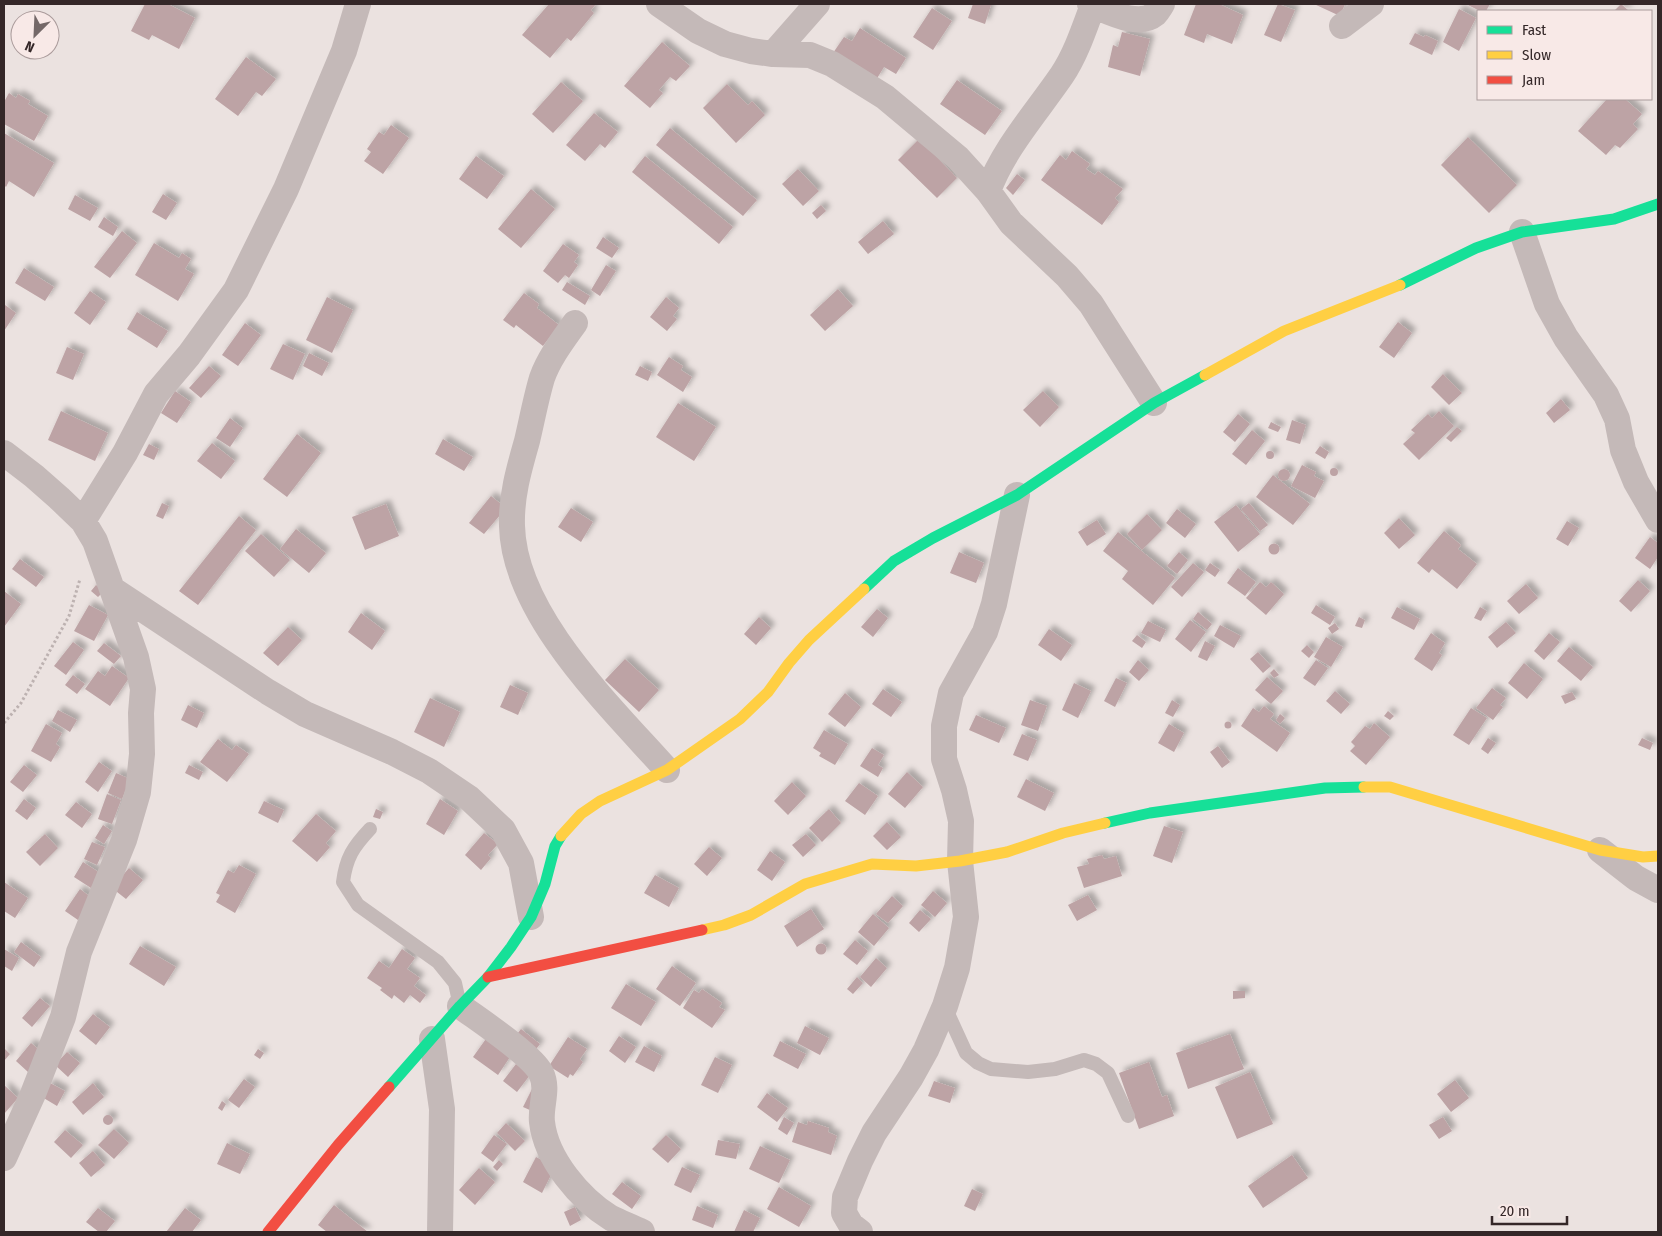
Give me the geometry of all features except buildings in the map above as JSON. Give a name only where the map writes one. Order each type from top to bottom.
[{"type":"street","points":[[89,531],[124,453],[156,394],[189,355],[236,290],[286,189],[344,51],[358,4]]},
{"type":"street","points":[[659,4],[698,31],[725,44],[751,51],[773,54],[810,55],[832,64],[885,97],[958,158],[988,191],[1011,223],[1068,276],[1091,304],[1154,403]]},
{"type":"street","points":[[773,54],[817,4]]},
{"type":"street","points":[[988,191],[996,170],[1009,149],[1063,74],[1077,48],[1092,4],[1129,18],[1144,19],[1155,14],[1162,4]]},
{"type":"street","points":[[1342,26],[1371,4]]},
{"type":"street","points":[[268,1232],[338,1145],[460,1006],[488,977],[511,947],[531,917],[544,884],[554,846],[565,830],[581,814],[600,801],[667,770],[740,719],[768,692],[809,640],[894,561],[933,538],[1017,494],[1154,403],[1284,331],[1405,283],[1476,248],[1522,232],[1614,219],[1658,204]]},
{"type":"street","points":[[1522,232],[1547,304],[1566,338],[1606,395],[1617,419],[1623,450],[1636,482],[1658,520]]},
{"type":"street","points":[[575,323],[557,347],[543,377],[514,490],[512,527],[517,563],[531,596],[552,635],[577,669],[667,770]]},
{"type":"street","points":[[4,453],[34,476],[89,531],[136,657],[143,689],[141,713],[142,754],[138,792],[124,840],[79,952],[63,1017],[33,1094],[4,1158]]},
{"type":"street","points":[[847,1230],[844,1213],[845,1198],[860,1161],[874,1133],[911,1077],[926,1050],[945,1006],[957,968],[966,917],[960,861],[961,821],[944,759],[944,726],[950,693],[984,632],[994,604],[1017,494]]},
{"type":"street","points":[[112,590],[305,714],[392,752],[429,771],[470,798],[503,830],[521,863],[531,917]]},
{"type":"street","points":[[488,977],[724,925],[751,915],[805,884],[872,864],[916,866],[960,861],[1007,852],[1063,833],[1150,813],[1325,788],[1390,788],[1600,850],[1643,857],[1658,856]]},
{"type":"street","points":[[1600,850],[1636,878],[1658,890]]},
{"type":"street","points":[[460,1006],[533,1061],[542,1074],[545,1086],[542,1121],[549,1149],[564,1174],[587,1198],[611,1217],[642,1232]]},
{"type":"street","points":[[432,1039],[442,1109],[440,1232]]},
{"type":"lane","points":[[370,829],[356,844],[345,864],[342,882],[358,905],[407,938],[438,962],[455,983],[460,1006]]},
{"type":"lane","points":[[945,1006],[966,1053],[978,1063],[991,1069],[1028,1072],[1055,1069],[1084,1060],[1096,1064],[1108,1073],[1128,1116]]},
{"type":"path","points":[[4,723],[21,703],[69,616],[84,566],[89,531]]},
{"type":"traffic: fast","points":[[1400,285],[1476,248],[1522,232],[1614,219],[1658,204]]},
{"type":"traffic: fast","points":[[864,589],[894,561],[933,538],[1017,495],[1154,403],[1205,375]]},
{"type":"traffic: fast","points":[[1105,823],[1150,813],[1325,788],[1364,787]]},
{"type":"traffic: fast","points":[[389,1087],[488,977],[511,947],[531,917],[545,884],[555,846],[561,836]]},
{"type":"traffic: slow","points":[[1205,375],[1284,331],[1400,285]]},
{"type":"traffic: slow","points":[[561,836],[581,814],[600,801],[667,770],[740,719],[768,692],[809,640],[864,589]]},
{"type":"traffic: slow","points":[[1364,787],[1390,787],[1600,850],[1643,857],[1658,856]]},
{"type":"traffic: slow","points":[[702,930],[724,925],[751,915],[805,884],[872,864],[916,866],[960,861],[1007,852],[1063,833],[1105,823]]},
{"type":"traffic: jam","points":[[488,977],[702,930]]},
{"type":"traffic: jam","points":[[268,1232],[338,1145],[389,1087]]}]
